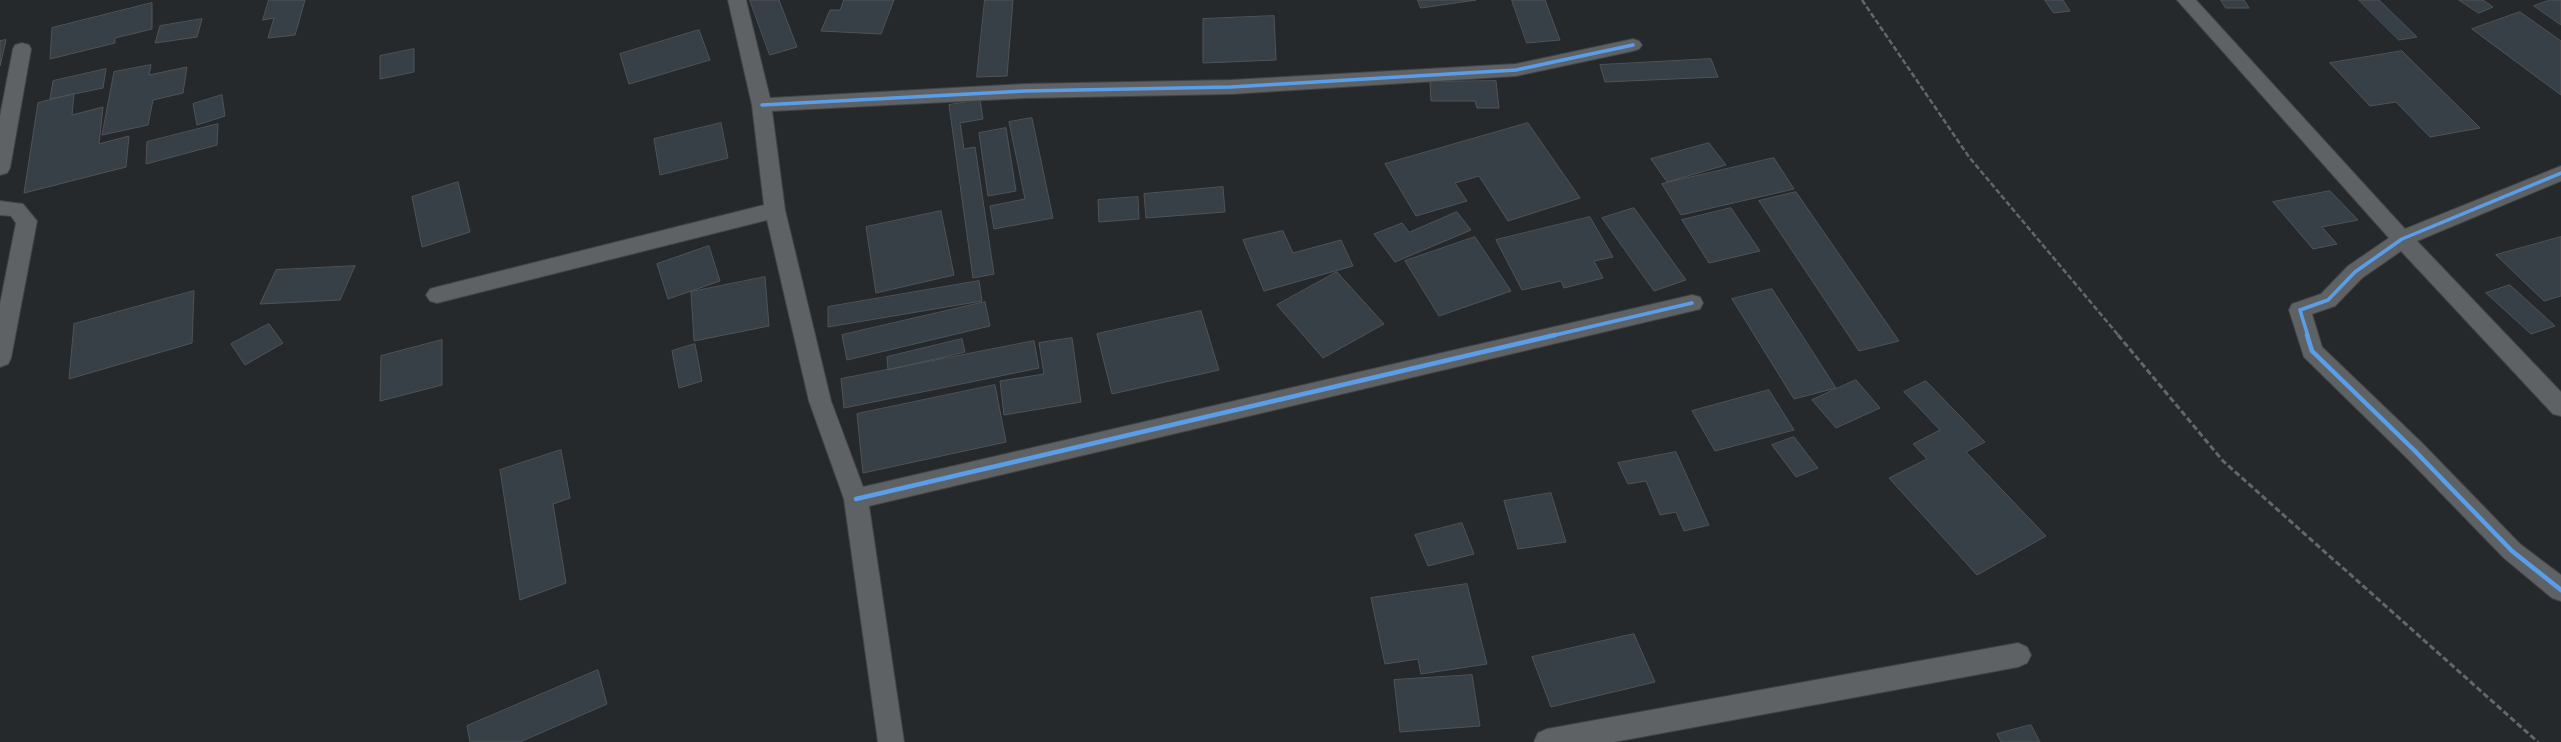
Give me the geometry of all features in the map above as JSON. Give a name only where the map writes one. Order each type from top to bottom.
[{"type":"street","points":[[737,0],[762,105],[775,210],[820,401],[856,500],[891,742]]},
{"type":"street","points":[[2186,0],[2402,239],[2561,407]]},
{"type":"street","points":[[762,105],[1025,91],[1230,87],[1516,70],[1633,45]]},
{"type":"street","points":[[0,168],[22,49]]},
{"type":"street","points":[[2561,173],[2402,239],[2355,272],[2328,300],[2300,310],[2312,351],[2414,450],[2512,551],[2561,590]]},
{"type":"street","points":[[0,208],[16,209],[26,221],[0,358]]},
{"type":"street","points":[[437,295],[775,210]]},
{"type":"street","points":[[856,500],[1692,303]]},
{"type":"street","points":[[1547,742],[2018,655]]},
{"type":"building","points":[[269,0],[305,0],[295,35],[268,38],[274,18],[263,20]]},
{"type":"building","points":[[750,0],[779,0],[797,47],[770,55]]},
{"type":"building","points":[[844,0],[894,0],[881,34],[821,31],[830,10],[840,10]]},
{"type":"building","points":[[985,0],[1013,0],[1007,76],[977,77]]},
{"type":"building","points":[[1418,0],[1476,0],[1421,8]]},
{"type":"building","points":[[1512,0],[1545,0],[1560,40],[1527,43]]},
{"type":"building","points":[[2045,0],[2063,0],[2070,11],[2054,13]]},
{"type":"building","points":[[2221,0],[2244,0],[2249,8],[2226,8]]},
{"type":"building","points":[[2359,0],[2379,0],[2417,37],[2399,40]]},
{"type":"building","points":[[2459,0],[2483,0],[2493,7],[2479,13]]},
{"type":"building","points":[[2550,0],[2561,0],[2561,25],[2534,6]]},
{"type":"building","points":[[152,3],[152,29],[115,38],[115,43],[50,59],[52,28]]},
{"type":"building","points":[[2520,12],[2561,41],[2561,95],[2472,29]]},
{"type":"building","points":[[1274,16],[1276,60],[1203,63],[1203,19]]},
{"type":"building","points":[[202,19],[197,37],[155,43],[160,26]]},
{"type":"building","points":[[699,30],[710,60],[629,84],[620,54]]},
{"type":"building","points":[[6,40],[0,66],[0,41]]},
{"type":"building","points":[[414,49],[414,72],[380,79],[380,56]]},
{"type":"building","points":[[2402,51],[2480,128],[2430,137],[2396,102],[2370,106],[2330,63]]},
{"type":"building","points":[[1711,59],[1718,77],[1605,82],[1600,65]]},
{"type":"building","points":[[151,65],[149,75],[187,67],[183,93],[153,100],[148,125],[102,135],[114,72]]},
{"type":"building","points":[[106,69],[103,88],[50,99],[53,81]]},
{"type":"building","points":[[1496,81],[1499,108],[1477,108],[1475,101],[1431,101],[1430,82]]},
{"type":"building","points":[[74,94],[72,115],[103,107],[99,144],[129,136],[126,167],[24,193],[38,103]]},
{"type":"building","points":[[222,95],[225,116],[197,125],[193,104]]},
{"type":"building","points":[[980,100],[983,119],[960,123],[964,149],[975,147],[994,274],[973,278],[949,105]]},
{"type":"building","points":[[1032,118],[1053,218],[994,229],[990,206],[1025,199],[1009,122]]},
{"type":"building","points":[[721,123],[728,158],[660,175],[654,139]]},
{"type":"building","points":[[1528,123],[1580,198],[1508,221],[1479,176],[1455,183],[1467,201],[1416,216],[1385,164]]},
{"type":"building","points":[[218,124],[217,145],[146,164],[147,142]]},
{"type":"building","points":[[1006,128],[1016,191],[988,196],[979,133]]},
{"type":"building","points":[[1709,143],[1726,165],[1667,182],[1651,159]]},
{"type":"building","points":[[1774,158],[1794,189],[1681,215],[1662,184]]},
{"type":"building","points":[[458,182],[470,232],[422,247],[412,197]]},
{"type":"building","points":[[1223,187],[1225,212],[1146,218],[1144,194]]},
{"type":"building","points":[[2330,191],[2358,220],[2322,227],[2337,244],[2313,249],[2273,202]]},
{"type":"building","points":[[1796,192],[1899,341],[1859,351],[1759,201]]},
{"type":"building","points":[[1138,197],[1139,219],[1099,222],[1098,200]]},
{"type":"building","points":[[1634,208],[1686,280],[1654,291],[1602,218]]},
{"type":"building","points":[[1731,208],[1760,251],[1709,263],[1682,220]]},
{"type":"building","points":[[941,211],[954,275],[876,293],[866,227]]},
{"type":"building","points":[[1457,212],[1471,230],[1395,262],[1374,234],[1402,223],[1409,232]]},
{"type":"building","points":[[1590,217],[1613,257],[1594,261],[1603,278],[1564,288],[1561,281],[1522,290],[1496,240]]},
{"type":"building","points":[[1283,231],[1293,253],[1341,240],[1353,266],[1264,291],[1243,240]]},
{"type":"building","points":[[1475,237],[1511,291],[1439,316],[1405,261]]},
{"type":"building","points":[[2561,237],[2561,296],[2544,301],[2496,255]]},
{"type":"building","points":[[709,246],[720,281],[668,299],[657,264]]},
{"type":"building","points":[[355,266],[340,300],[260,304],[276,270]]},
{"type":"building","points":[[1337,272],[1384,324],[1323,358],[1277,305]]},
{"type":"building","points":[[765,277],[769,326],[694,341],[691,292]]},
{"type":"building","points":[[979,281],[982,301],[828,327],[828,307]]},
{"type":"building","points":[[2510,285],[2555,326],[2531,334],[2486,293]]},
{"type":"building","points":[[1772,289],[1836,388],[1794,399],[1732,299]]},
{"type":"building","points":[[194,291],[192,343],[69,379],[74,324]]},
{"type":"building","points":[[985,302],[990,326],[847,360],[842,335]]},
{"type":"building","points":[[1201,311],[1219,370],[1112,394],[1097,334]]},
{"type":"building","points":[[269,324],[283,343],[245,365],[231,344]]},
{"type":"building","points":[[1072,338],[1081,402],[1004,415],[1000,381],[1044,374],[1039,343]]},
{"type":"building","points":[[962,339],[965,352],[888,370],[887,357]]},
{"type":"building","points":[[442,340],[442,385],[380,401],[381,356]]},
{"type":"building","points":[[1034,341],[1039,368],[844,408],[841,379]]},
{"type":"building","points":[[695,344],[702,381],[679,388],[672,351]]},
{"type":"building","points":[[1856,380],[1880,408],[1836,428],[1812,400]]},
{"type":"building","points":[[1926,381],[1985,442],[1966,452],[2046,536],[1977,575],[1889,478],[1927,459],[1913,444],[1940,430],[1904,392]]},
{"type":"building","points":[[995,385],[1006,442],[863,473],[857,414]]},
{"type":"building","points":[[1769,390],[1794,430],[1715,451],[1692,411]]},
{"type":"building","points":[[1794,437],[1818,468],[1796,477],[1772,445]]},
{"type":"building","points":[[561,450],[570,498],[553,504],[566,583],[520,600],[500,470]]},
{"type":"building","points":[[1676,452],[1709,525],[1684,531],[1676,512],[1660,515],[1646,481],[1628,484],[1618,463]]},
{"type":"building","points":[[1551,493],[1566,542],[1518,549],[1504,501]]},
{"type":"building","points":[[1462,523],[1474,554],[1428,566],[1415,535]]},
{"type":"building","points":[[1467,584],[1487,664],[1421,674],[1418,659],[1385,664],[1371,598]]},
{"type":"building","points":[[1634,634],[1655,682],[1551,707],[1532,657]]},
{"type":"building","points":[[598,670],[607,704],[520,742],[470,742],[467,726]]},
{"type":"building","points":[[1472,675],[1480,726],[1400,732],[1394,680]]},
{"type":"building","points":[[2031,725],[2040,742],[2001,742],[1997,734]]},
{"type":"railway","points":[[1862,0],[1969,157],[2119,336]]},
{"type":"railway","points":[[2118,335],[2223,461],[2538,742]]},
{"type":"cycle path","points":[[762,105],[1025,91],[1231,87],[1516,70],[1633,45]]},
{"type":"cycle path","points":[[2561,173],[2402,239],[2355,272],[2328,300],[2300,310],[2312,351],[2414,450],[2512,551],[2561,590]]},
{"type":"cycle path","points":[[856,499],[1692,303]]}]
